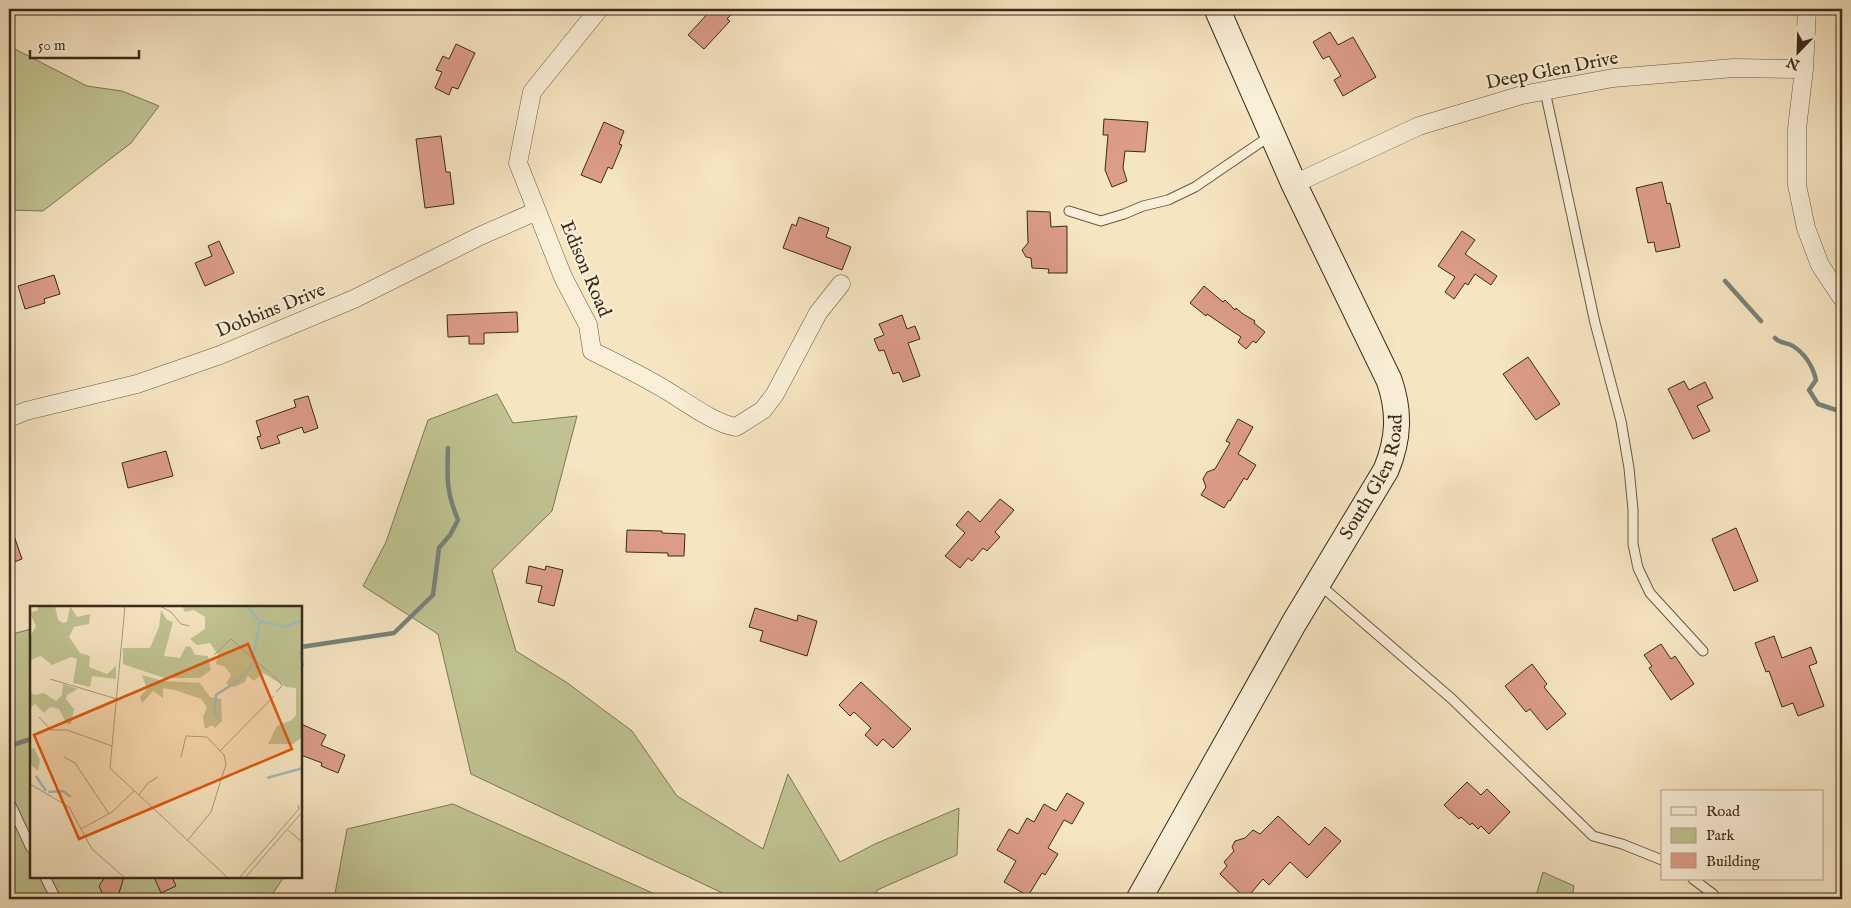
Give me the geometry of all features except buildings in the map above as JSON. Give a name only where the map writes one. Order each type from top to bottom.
[{"type":"main road","name":"South Glen Road","points":[[1139,899],[1318,583],[1386,470],[1395,443],[1397,414],[1389,380],[1294,184],[1217,9]]},
{"type":"street","name":"Edison Road","points":[[599,9],[532,92],[518,163],[563,277],[588,325],[592,351],[640,375],[702,412],[730,426],[736,427],[763,410],[775,394],[818,313],[841,284]]},
{"type":"street","points":[[1807,9],[1804,69],[1797,129],[1797,185],[1806,228],[1820,266],[1842,298]]},
{"type":"street","name":"Deep Glen Drive","points":[[1294,184],[1419,126],[1522,95],[1613,78],[1725,69],[1804,69]]},
{"type":"street","name":"Dobbins Drive","points":[[9,418],[26,411],[137,384],[220,355],[354,299],[480,236],[537,211]]},
{"type":"lane","points":[[1545,91],[1595,323],[1621,421],[1629,468],[1633,510],[1633,544],[1638,568],[1650,593],[1703,650]]},
{"type":"lane","points":[[1069,211],[1101,221],[1168,200],[1195,187],[1272,134]]},
{"type":"lane","points":[[1318,583],[1452,699],[1593,836],[1622,844],[1661,860]]},
{"type":"lane","points":[[9,801],[30,846]]},
{"type":"lane","points":[[46,878],[56,899]]},
{"type":"lane","points":[[1695,880],[1718,899]]},
{"type":"green space","points":[[9,46],[87,86],[122,91],[159,106],[131,143],[43,211],[9,210]]},
{"type":"green space","points":[[497,394],[513,423],[577,416],[552,511],[492,570],[516,651],[566,682],[632,731],[677,796],[763,849],[788,774],[840,862],[875,844],[959,808],[957,855],[877,890],[876,899],[735,899],[471,774],[438,634],[363,586],[386,542],[428,420]]},
{"type":"green space","points":[[30,629],[30,878],[283,878],[269,899],[9,899],[9,635]]},
{"type":"green space","points":[[453,804],[666,899],[334,899],[347,829]]},
{"type":"green space","points":[[1543,872],[1574,886],[1572,899],[1535,899]]},
{"type":"waterway","points":[[1725,281],[1761,321]]},
{"type":"waterway","points":[[1775,338],[1793,346],[1808,361],[1816,380],[1809,390],[1818,404],[1842,412]]},
{"type":"waterway","points":[[302,647],[394,633],[433,595],[439,548],[450,535],[458,520],[451,501],[448,484],[448,448]]},
{"type":"waterway","points":[[9,746],[30,739]]}]
